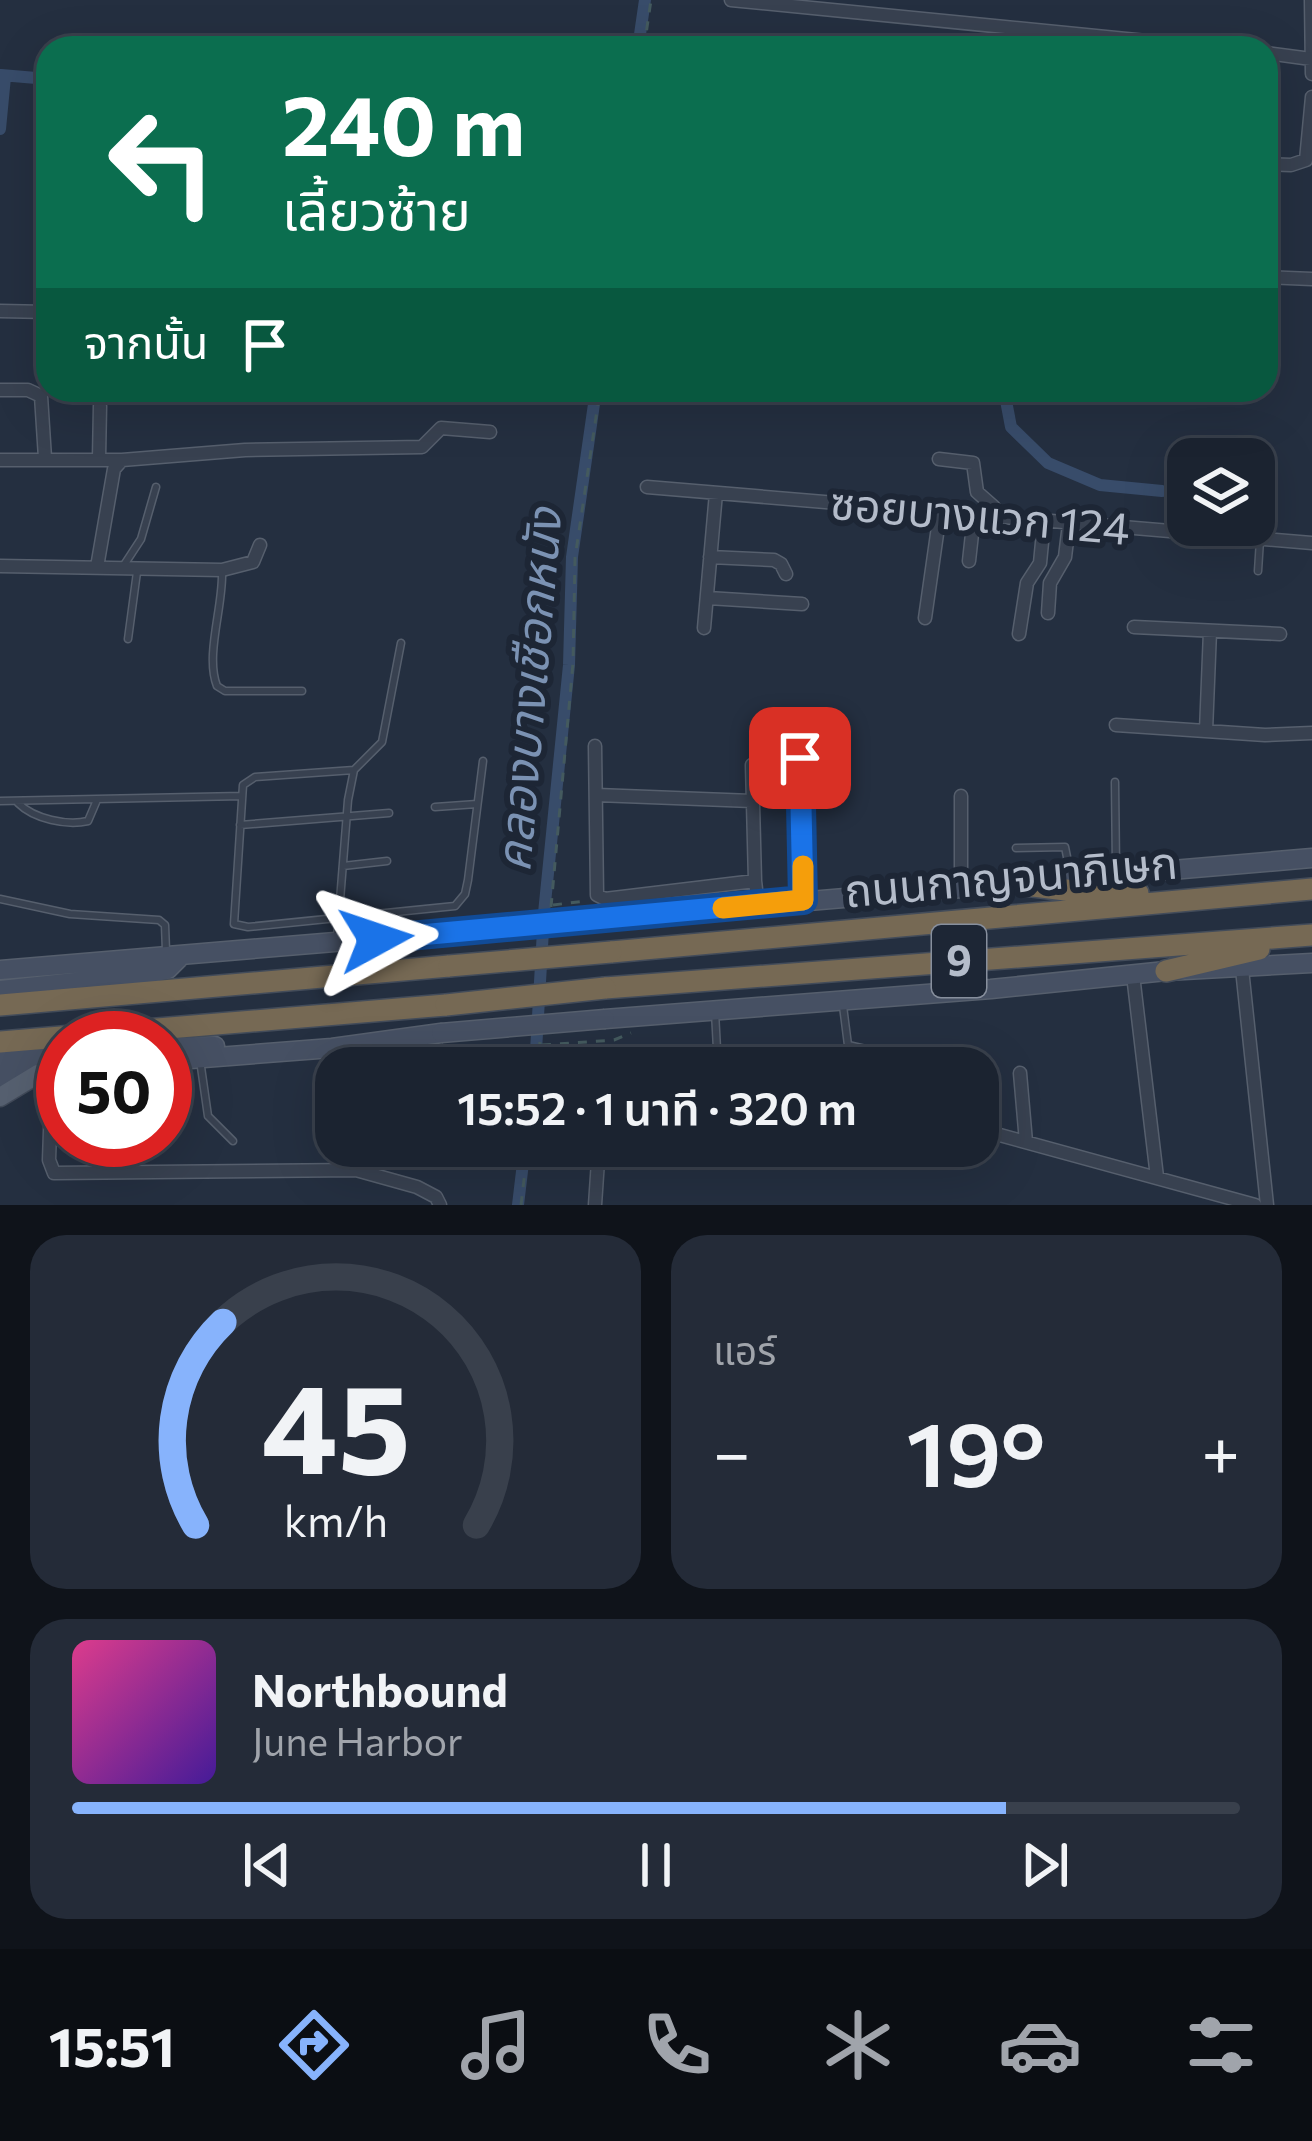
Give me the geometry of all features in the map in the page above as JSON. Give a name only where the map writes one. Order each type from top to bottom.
[{"type":"highway","points":[[1025,885],[1090,893],[1224,896]]},
{"type":"highway","name":"ถนนกาญจนาภิเษก","points":[[0,1006],[1312,890]]},
{"type":"highway","points":[[1166,971],[1312,935]]},
{"type":"highway","name":"ถนนกาญจนาภิเษก","points":[[0,1042],[605,988],[1312,935]]},
{"type":"main road","points":[[0,970],[454,932],[608,908],[758,905],[1312,858]]},
{"type":"main road","points":[[0,990],[150,974],[168,969],[174,956]]},
{"type":"main road","points":[[339,1047],[441,1033],[1166,971],[1312,963]]},
{"type":"main road","points":[[192,1048],[279,1051]]},
{"type":"main road","points":[[192,1058],[315,1049]]},
{"type":"main road","points":[[0,1061],[36,1058]]},
{"type":"main road","points":[[0,1077],[36,1075]]},
{"type":"main road","points":[[0,1097],[36,1081]]},
{"type":"street","points":[[731,0],[1096,36]]},
{"type":"street","points":[[1311,0],[1312,74]]},
{"type":"street","points":[[1278,55],[1311,59]]},
{"type":"street","points":[[1278,164],[1306,160],[1312,97]]},
{"type":"street","points":[[1278,278],[1312,279]]},
{"type":"street","points":[[0,311],[36,312]]},
{"type":"street","points":[[0,390],[36,394]]},
{"type":"street","points":[[41,402],[45,458]]},
{"type":"street","points":[[99,458],[100,406]]},
{"type":"street","points":[[0,460],[122,460],[245,449],[422,448],[441,428],[490,432]]},
{"type":"street","points":[[939,459],[973,463],[977,492],[994,507],[994,518]]},
{"type":"street","points":[[97,568],[115,469],[122,460]]},
{"type":"street","name":"ซอยบางแวก 124","points":[[647,487],[1167,531]]},
{"type":"street","points":[[704,628],[716,493]]},
{"type":"street","points":[[925,618],[940,513]]},
{"type":"street","points":[[969,561],[974,516]]},
{"type":"street","points":[[1019,634],[1027,583],[1040,563],[1043,522]]},
{"type":"street","points":[[1048,613],[1050,583],[1065,557],[1069,524]]},
{"type":"street","name":"ซอยบางแวก 124","points":[[1275,539],[1312,543]]},
{"type":"street","points":[[0,566],[222,569],[253,562],[260,545]]},
{"type":"street","points":[[710,557],[774,560],[786,574]]},
{"type":"street","points":[[708,598],[802,604]]},
{"type":"street","points":[[1134,626],[1280,634]]},
{"type":"street","points":[[1206,731],[1210,631]]},
{"type":"street","points":[[1116,725],[1312,733]]},
{"type":"street","points":[[595,746],[594,883],[608,908],[755,881]]},
{"type":"street","points":[[752,766],[758,905]]},
{"type":"street","points":[[597,795],[752,801]]},
{"type":"street","points":[[961,796],[961,889]]},
{"type":"street","points":[[1242,968],[1267,1205]]},
{"type":"street","points":[[1133,975],[1157,1177]]},
{"type":"street","points":[[1020,1073],[1026,1142]]},
{"type":"street","points":[[999,1135],[1255,1205]]},
{"type":"street","points":[[52,1167],[54,1173],[356,1170],[417,1187],[436,1197],[440,1205]]},
{"type":"street","points":[[595,1205],[598,1167]]},
{"type":"lane","points":[[122,568],[142,539],[156,487]]},
{"type":"lane","points":[[1258,571],[1259,546]]},
{"type":"lane","points":[[128,639],[138,568]]},
{"type":"lane","points":[[222,569],[223,602],[212,664],[217,686],[225,691],[302,692]]},
{"type":"lane","points":[[337,942],[354,770],[382,742],[401,643]]},
{"type":"lane","points":[[800,758],[803,900]]},
{"type":"lane","points":[[354,770],[255,777],[242,785],[234,923],[248,927],[455,906],[468,880],[483,761]]},
{"type":"lane","points":[[1115,782],[1116,876]]},
{"type":"lane","points":[[0,801],[242,796]]},
{"type":"lane","points":[[17,801],[31,814],[80,824],[88,820],[97,800]]},
{"type":"lane","points":[[435,808],[478,803]]},
{"type":"lane","points":[[239,825],[389,813]]},
{"type":"lane","points":[[1016,848],[1065,847],[1071,880]]},
{"type":"lane","points":[[343,866],[387,861]]},
{"type":"lane","points":[[0,899],[83,915],[159,920],[165,925],[174,956]]},
{"type":"lane","points":[[843,1001],[848,1045],[857,1047]]},
{"type":"lane","points":[[715,1012],[719,1047]]},
{"type":"lane","points":[[192,1081],[208,1116],[233,1141]]},
{"type":"path","points":[[646,36],[651,0]]},
{"type":"path","points":[[598,402],[575,558],[573,663],[551,905],[608,908]]},
{"type":"path","points":[[541,1037],[540,1045],[614,1040],[631,1033]]},
{"type":"path","points":[[521,1205],[526,1167]]},
{"type":"waterway","name":"คลองบางเชือกหนัง","points":[[640,36],[645,0]]},
{"type":"waterway","points":[[1,75],[36,78]]},
{"type":"waterway","points":[[0,129],[5,77]]},
{"type":"waterway","name":"คลองบางเชือกหนัง","points":[[536,1047],[544,913],[569,665],[572,557],[594,402]]},
{"type":"waterway","points":[[1006,402],[1011,427],[1048,463],[1100,485],[1162,491]]},
{"type":"waterway","name":"คลองบางเชือกหนัง","points":[[518,1205],[523,1167]]},
{"type":"slow traffic","points":[[723,908],[803,900],[803,866]]},
{"type":"route","points":[[376,939],[803,900],[800,758]]}]
